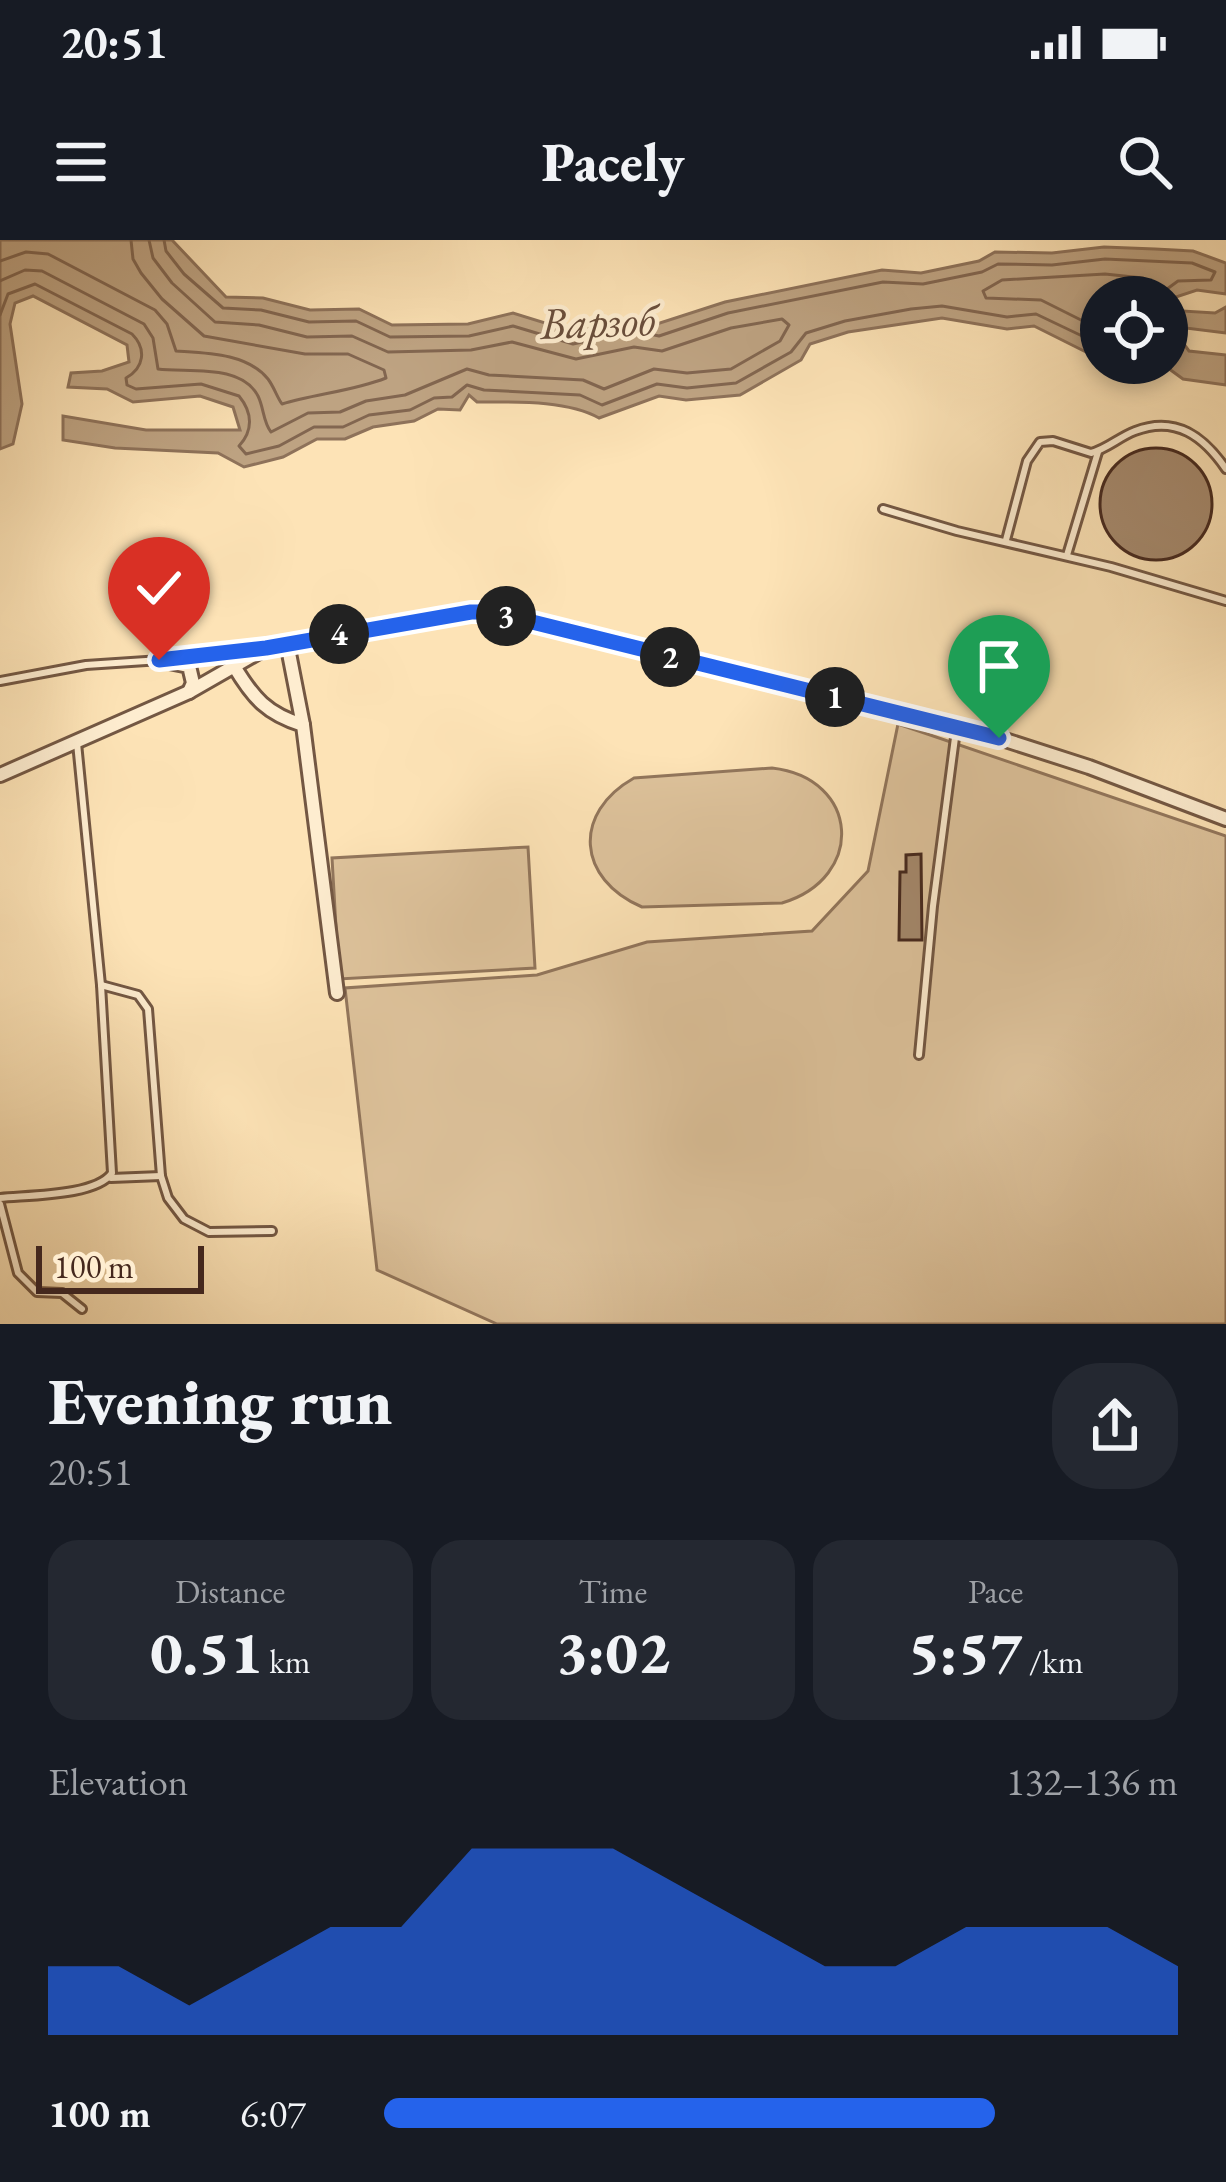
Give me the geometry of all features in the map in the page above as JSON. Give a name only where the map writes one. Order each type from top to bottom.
[{"type":"street","points":[[0,775],[189,692],[266,648],[492,612],[956,726],[1089,766],[1226,819]]},
{"type":"street","points":[[287,643],[303,724],[337,993]]},
{"type":"street","points":[[159,660],[189,666],[194,683],[189,692]]},
{"type":"street","points":[[234,666],[264,709],[303,724]]},
{"type":"lane","points":[[1006,540],[1033,448],[1040,442],[1098,452],[1139,429],[1163,425],[1201,438],[1226,469]]},
{"type":"lane","points":[[1067,555],[1098,452]]},
{"type":"lane","points":[[883,509],[1226,601]]},
{"type":"lane","points":[[0,681],[86,665],[266,648]]},
{"type":"lane","points":[[919,1055],[956,726]]},
{"type":"lane","points":[[76,739],[101,985],[110,1178]]},
{"type":"lane","points":[[101,985],[137,994],[148,1009],[161,1177],[173,1208],[199,1228],[221,1233],[272,1232]]},
{"type":"lane","points":[[82,1309],[62,1293],[37,1292],[18,1273],[0,1201],[84,1189],[110,1178],[161,1177]]},
{"type":"shaded area","points":[[898,724],[1226,836],[1226,1324],[497,1324],[377,1270],[345,988],[537,975],[647,942],[812,931],[868,871]]},
{"type":"shaded area","points":[[772,768],[801,776],[822,790],[836,809],[842,830],[839,852],[828,873],[809,890],[782,903],[642,907],[605,880],[590,845],[592,827],[614,792],[634,778]]},
{"type":"shaded area","points":[[528,847],[535,968],[339,979],[332,858]]},
{"type":"water","points":[[0,240],[172,240],[226,297],[263,298],[310,310],[359,309],[392,325],[468,324],[513,313],[574,332],[636,319],[657,324],[725,302],[882,270],[921,273],[979,261],[995,252],[1052,253],[1104,247],[1193,251],[1226,263],[1226,294],[1188,293],[1188,276],[1080,276],[1080,349],[1034,326],[1007,329],[942,318],[848,332],[810,344],[801,360],[740,395],[686,400],[659,396],[599,418],[556,405],[477,402],[469,395],[460,410],[438,409],[414,421],[373,427],[345,439],[317,439],[283,457],[244,467],[218,453],[115,448],[63,440],[63,416],[146,430],[240,430],[233,407],[200,396],[133,402],[107,389],[68,387],[71,373],[102,371],[129,362],[127,345],[33,296],[15,303],[10,324],[22,404],[13,444],[0,449]]},
{"type":"water","points":[[1226,307],[1226,333],[1188,328],[1188,311],[1215,313]]},
{"type":"water","points":[[1188,350],[1226,355],[1226,385],[1188,380]]},
{"type":"building","points":[[1156,448],[1177,452],[1196,464],[1208,483],[1212,504],[1208,525],[1196,544],[1177,556],[1156,560],[1135,556],[1116,544],[1104,525],[1100,504],[1104,483],[1116,464],[1135,452]]},
{"type":"building","points":[[921,854],[922,940],[899,940],[900,872],[906,872],[906,855]]},
{"type":"route","points":[[159,660],[492,612],[999,738]]},
{"type":"water label","name":"Варзоб","points":[[598,321]]}]
